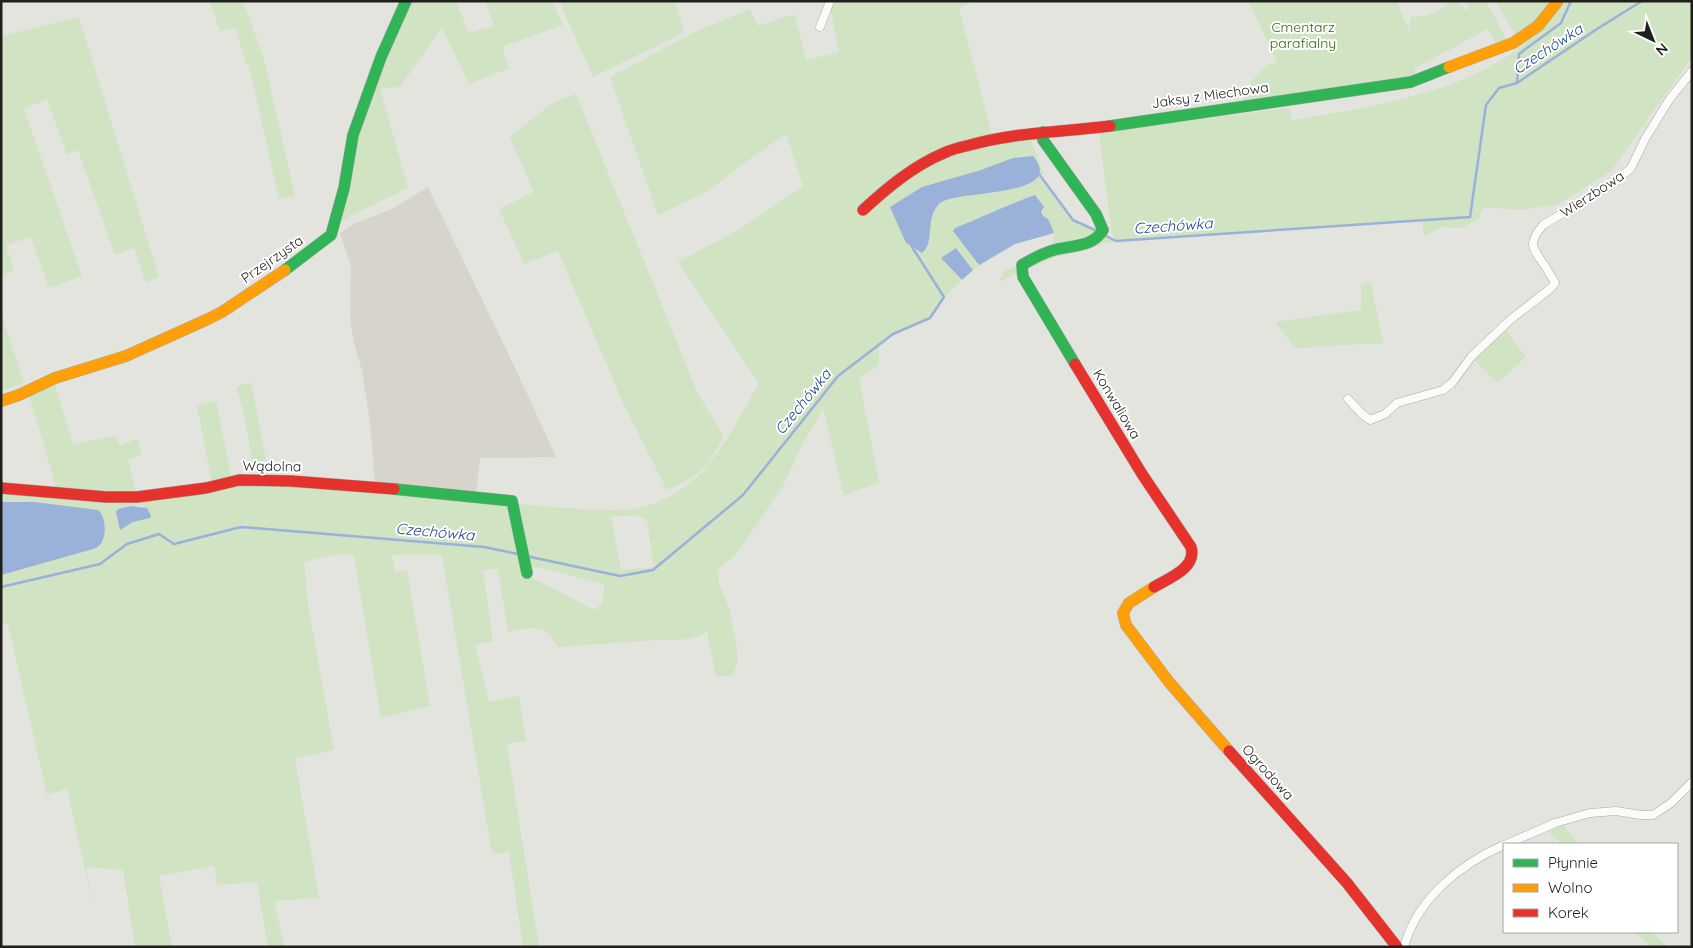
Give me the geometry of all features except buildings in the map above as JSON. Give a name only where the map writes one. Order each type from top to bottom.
[{"type":"street","name":"Przejrzysta","points":[[1,400],[19,395],[55,378],[126,356],[222,312],[305,256],[331,235],[344,188],[353,135],[381,57],[406,1]]},
{"type":"street","points":[[820,27],[830,1]]},
{"type":"street","name":"Jaksy z Miechowa","points":[[863,210],[905,174],[946,152],[988,140],[1028,133],[1093,128],[1411,82],[1513,43],[1538,26],[1558,1]]},
{"type":"street","name":"Wierzbowa","points":[[1348,399],[1370,420],[1385,414],[1397,403],[1443,390],[1452,383],[1471,357],[1510,320],[1555,283],[1534,251],[1532,244],[1535,235],[1543,225],[1614,183],[1631,168],[1645,139],[1669,100],[1692,72]]},
{"type":"street","name":"Konwaliowa","points":[[1043,132],[1043,140],[1102,225],[1103,230],[1097,239],[1088,243],[1053,251],[1022,265],[1023,277],[1142,474],[1190,544],[1193,555],[1192,561],[1188,566],[1129,603],[1123,613]]},
{"type":"street","name":"Wądolna","points":[[1,488],[106,497],[137,497],[206,488],[239,480],[291,481],[512,501],[525,568]]},
{"type":"street","name":"Ogrodowa","points":[[1123,613],[1126,625],[1169,682],[1347,883],[1398,947]]},
{"type":"street","points":[[1510,843],[1555,823],[1590,813],[1616,811],[1641,816],[1653,815],[1671,803],[1692,782]]},
{"type":"street","points":[[1404,947],[1417,915],[1456,872],[1488,852],[1503,846]]},
{"type":"shaded area","points":[[428,187],[556,457],[480,458],[476,493],[375,484],[370,422],[362,371],[350,319],[351,267],[340,233],[353,224],[392,209]]},
{"type":"green space","points":[[209,1],[243,1],[264,59],[295,196],[279,199],[249,65],[246,65],[236,28],[220,31]]},
{"type":"green space","points":[[410,1],[456,1],[469,33],[494,26],[485,1],[552,1],[563,25],[502,47],[510,68],[469,84],[442,27],[400,87],[380,88],[408,188],[354,214],[338,224],[357,134],[384,57]]},
{"type":"green space","points":[[559,1],[675,1],[684,32],[593,77]]},
{"type":"green space","points":[[829,1],[974,1],[959,8],[993,139],[1028,133],[1044,174],[1039,175],[1073,220],[1093,228],[1116,241],[1057,257],[999,282],[1005,270],[1032,259],[1053,245],[1054,233],[1015,244],[973,270],[957,248],[941,258],[962,280],[944,297],[930,318],[893,334],[879,344],[879,365],[859,378],[879,483],[844,495],[823,409],[800,449],[783,486],[738,552],[717,571],[719,583],[729,608],[736,641],[738,660],[733,675],[716,677],[707,632],[691,639],[558,647],[548,633],[539,629],[508,632],[498,569],[483,570],[493,641],[475,645],[489,702],[519,696],[526,741],[507,744],[539,947],[523,947],[509,852],[492,854],[442,555],[392,555],[395,572],[407,570],[430,706],[381,718],[354,555],[332,555],[304,562],[308,604],[334,750],[295,758],[319,898],[274,901],[285,947],[268,947],[257,882],[217,885],[214,866],[159,876],[172,947],[135,947],[123,870],[86,867],[95,914],[67,789],[47,795],[8,624],[1,625],[1,492],[112,502],[243,482],[581,509],[632,510],[660,502],[679,492],[707,466],[730,434],[759,384],[678,262],[740,229],[803,186],[786,134],[744,163],[710,190],[658,215],[610,77],[695,32],[750,9],[758,26],[795,14],[806,60],[839,52]],"holes":[[[143,506],[150,518],[133,522],[120,530],[118,509]],[[637,515],[647,520],[653,567],[621,570],[611,516]],[[522,566],[542,568],[604,584],[603,602],[595,610],[526,575]]]},
{"type":"green space","name":"Cmentarz parafialny","points":[[1396,1],[1412,36],[1409,25],[1411,16],[1416,17],[1432,13],[1442,8],[1449,1],[1458,2],[1464,10],[1469,8],[1462,1],[1486,1],[1508,42],[1498,47],[1487,29],[1414,69],[1417,76],[1243,101],[1251,82],[1268,64],[1277,63],[1249,2]]},
{"type":"green space","points":[[1495,1],[1553,1],[1544,14],[1517,37]]},
{"type":"green space","points":[[1566,1],[1692,1],[1692,57],[1611,171],[1559,204],[1521,210],[1483,207],[1478,220],[1461,228],[1442,227],[1424,236],[1422,221],[1116,241],[1111,229],[1099,132],[1289,108],[1292,120],[1367,107],[1442,87],[1478,73],[1511,54],[1540,30]]},
{"type":"green space","points":[[79,17],[159,277],[146,283],[134,248],[115,255],[78,150],[67,155],[47,99],[24,109],[82,276],[49,288],[31,237],[6,245],[14,270],[1,275],[1,36]]},
{"type":"green space","points":[[576,94],[698,394],[724,436],[712,458],[703,468],[689,479],[667,490],[624,405],[558,251],[524,264],[499,209],[534,192],[510,137],[551,104]]},
{"type":"green space","points":[[1371,283],[1383,343],[1295,348],[1275,322],[1361,310],[1361,284]]},
{"type":"green space","points":[[1,313],[24,383],[1,391]]},
{"type":"green space","points":[[1504,327],[1526,357],[1497,383],[1471,357]]},
{"type":"green space","points":[[251,382],[266,460],[253,464],[243,410],[236,387]]},
{"type":"green space","points":[[55,385],[73,444],[115,436],[120,445],[137,439],[142,455],[128,460],[137,497],[58,493],[29,395]]},
{"type":"green space","points":[[216,401],[231,476],[212,483],[197,406]]},
{"type":"green space","points":[[1563,825],[1578,843],[1561,843],[1549,831]]},
{"type":"green space","points":[[1635,933],[1654,933],[1667,947],[1651,947]]},
{"type":"water","points":[[1033,156],[1040,170],[1035,180],[1023,186],[948,199],[939,204],[933,213],[928,244],[922,253],[906,243],[890,207],[922,187],[981,170],[1013,158]]},
{"type":"water","points":[[1035,195],[1044,207],[1041,212],[1048,219],[1054,233],[1015,244],[979,265],[953,231],[955,228]]},
{"type":"water","points":[[956,248],[973,270],[962,280],[941,258]]},
{"type":"water","points":[[1,502],[34,502],[98,510],[103,517],[104,537],[99,546],[93,549],[1,575]]},
{"type":"water","points":[[131,506],[147,508],[151,516],[150,518],[133,522],[120,530],[116,512],[118,509]]},
{"type":"waterway","points":[[1517,83],[1519,54],[1561,23],[1571,1]]},
{"type":"waterway","name":"Czechówka","points":[[1104,235],[1116,241],[1470,217],[1486,105],[1499,88],[1517,83],[1642,1]]},
{"type":"waterway","name":"Czechówka","points":[[1039,174],[1073,220],[1097,231]]},
{"type":"waterway","name":"Czechówka","points":[[526,556],[620,576],[653,570],[743,495],[838,376],[893,334],[930,318],[944,297],[912,247],[912,244]]},
{"type":"waterway","name":"Czechówka","points":[[1,587],[100,564],[127,544],[159,534],[174,544],[241,527],[484,547],[518,554]]},
{"type":"traffic: fast","points":[[285,270],[331,235],[344,188],[353,135],[381,57],[406,1]]},
{"type":"traffic: fast","points":[[1110,126],[1411,82],[1449,67]]},
{"type":"traffic: fast","points":[[1043,132],[1043,140],[1096,214],[1103,230],[1098,236],[1087,243],[1050,251],[1022,265],[1023,277],[1075,364]]},
{"type":"traffic: fast","points":[[394,489],[512,501],[527,573]]},
{"type":"traffic: slow","points":[[1449,67],[1513,43],[1538,26],[1558,1]]},
{"type":"traffic: slow","points":[[1,401],[19,395],[55,378],[126,356],[206,320],[222,312],[285,270]]},
{"type":"traffic: slow","points":[[1154,587],[1129,603],[1123,613],[1126,625],[1169,682],[1229,751]]},
{"type":"traffic: jam","points":[[863,210],[911,171],[953,149],[1005,137],[1110,126]]},
{"type":"traffic: jam","points":[[1075,364],[1142,474],[1191,547],[1192,554],[1186,567],[1154,587]]},
{"type":"traffic: jam","points":[[1,488],[106,497],[137,497],[206,488],[239,480],[291,481],[394,489]]},
{"type":"traffic: jam","points":[[1229,751],[1347,883],[1397,947]]}]
